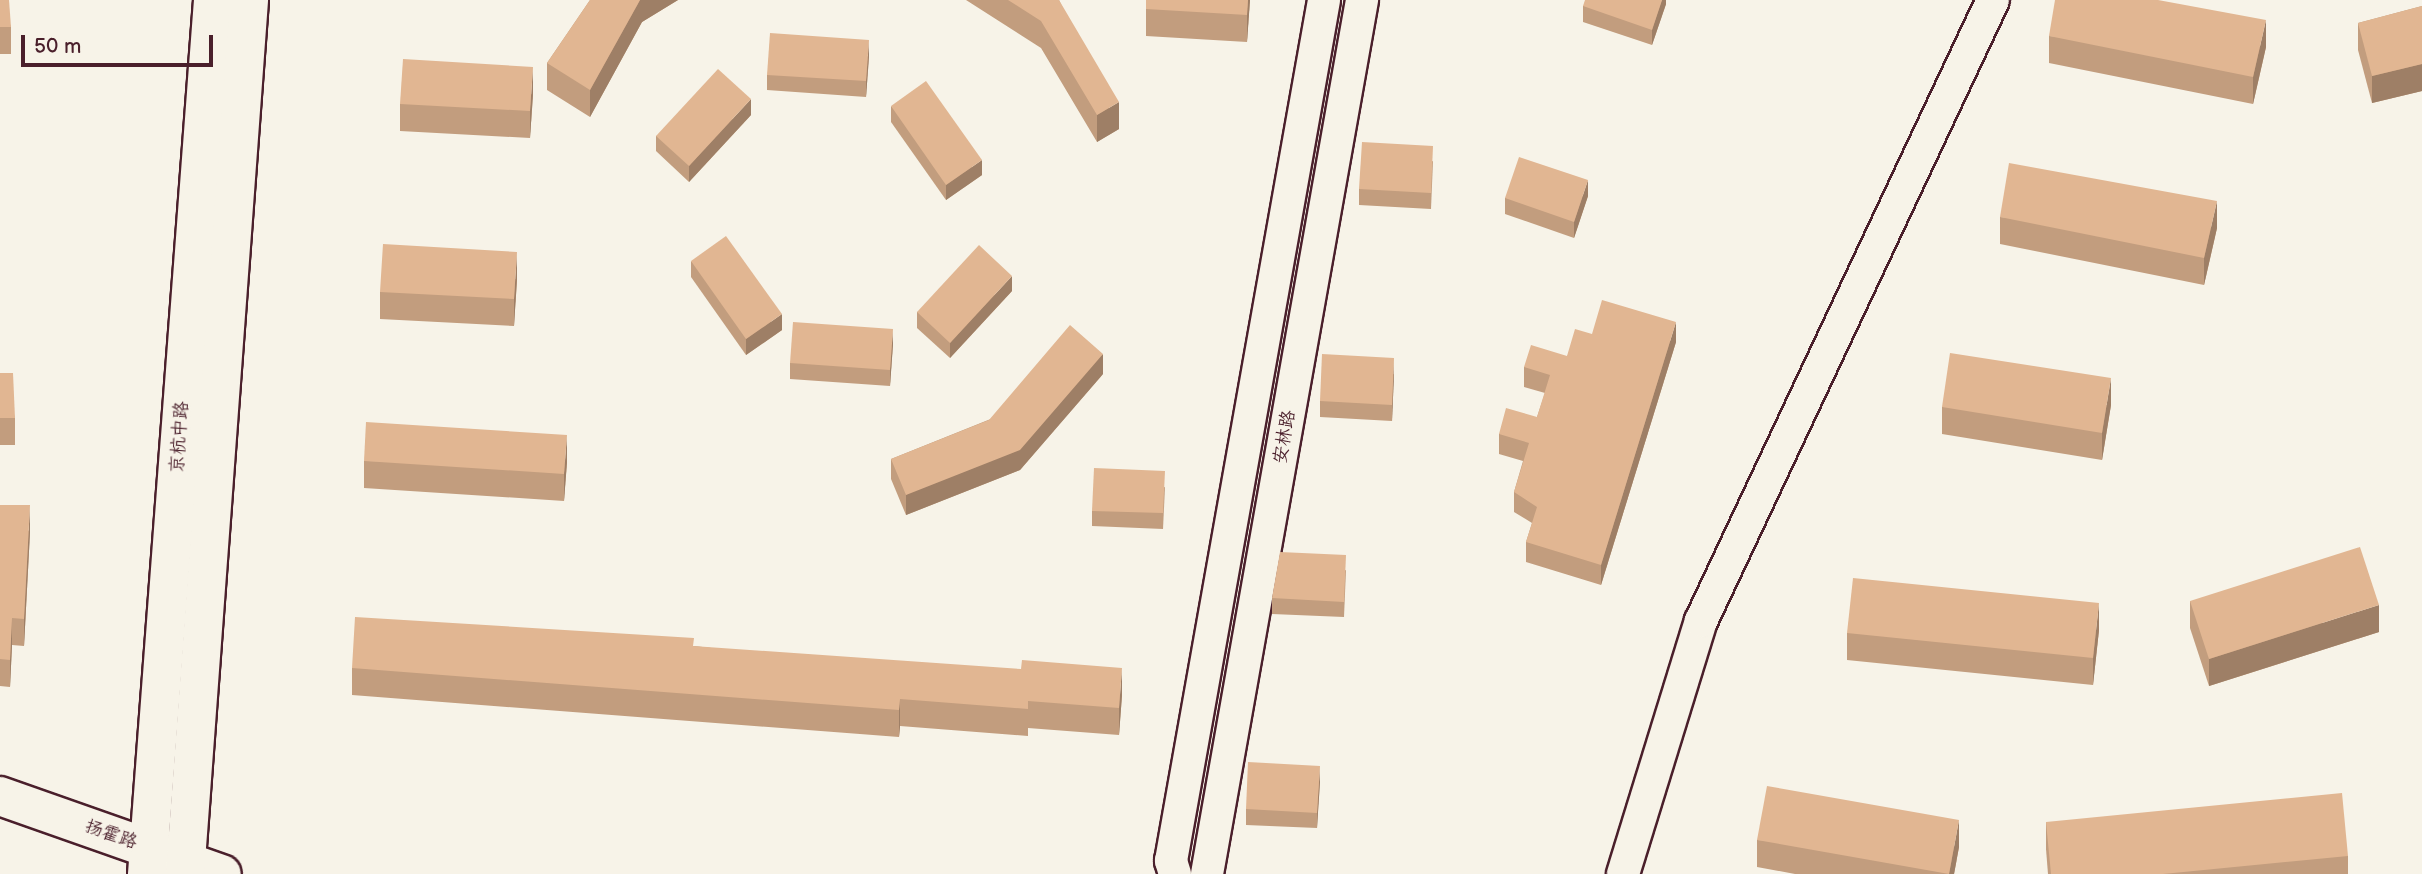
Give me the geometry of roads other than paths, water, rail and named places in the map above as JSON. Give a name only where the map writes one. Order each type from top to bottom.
[{"type":"main road","name":"京杭中路","points":[[148,861],[213,0]]},
{"type":"main road","name":"京杭中路","points":[[185,868],[249,0]]},
{"type":"main road","name":"扬霍路","points":[[0,796],[148,861],[222,874]]},
{"type":"street","points":[[1175,874],[1171,861],[1324,0]]},
{"type":"street","name":"安林路","points":[[1207,874],[1362,0]]},
{"type":"street","points":[[1623,874],[1701,621],[1993,0]]},
{"type":"street","points":[[1281,243],[1319,244]]}]
